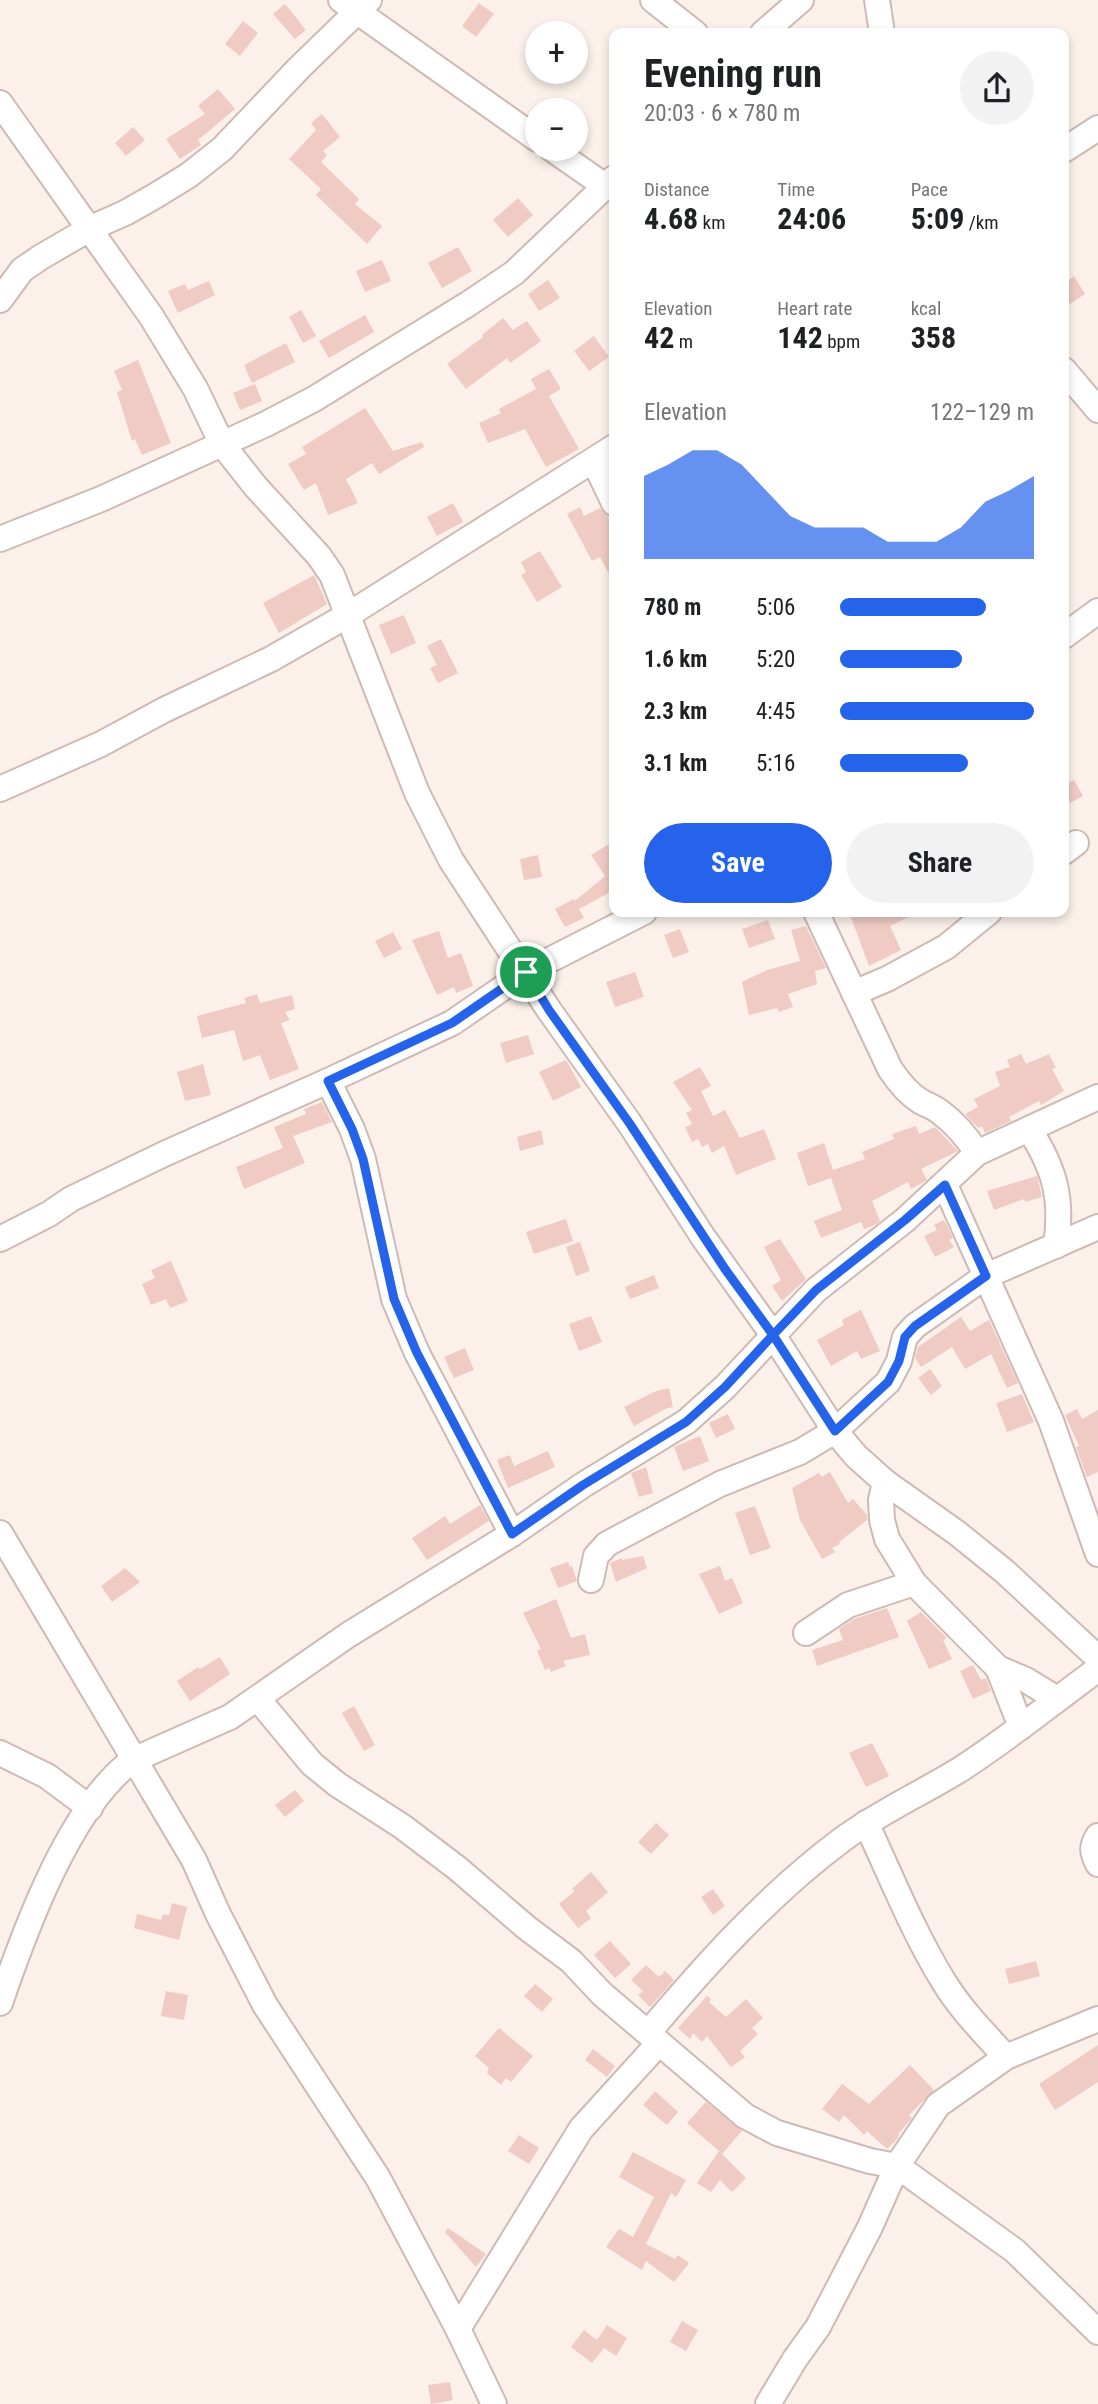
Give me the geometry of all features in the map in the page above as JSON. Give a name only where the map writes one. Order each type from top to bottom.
[{"type":"street","points":[[653,0],[689,28]]},
{"type":"street","points":[[769,28],[801,0]]},
{"type":"street","points":[[877,0],[881,28]]},
{"type":"street","points":[[0,300],[22,270],[91,228],[155,196],[189,175],[222,149],[355,4],[525,130]]},
{"type":"street","points":[[0,103],[91,228],[177,357],[222,444],[256,487],[319,556],[332,575],[416,793],[432,824],[480,905],[549,1010],[630,1124],[710,1248],[773,1335],[835,1431],[856,1456],[885,1482],[957,1533],[1004,1571],[1098,1658]]},
{"type":"street","points":[[1069,147],[1098,128]]},
{"type":"street","points":[[573,161],[609,181]]},
{"type":"street","points":[[0,539],[100,499],[314,399],[468,304],[514,272],[609,183]]},
{"type":"street","points":[[1069,376],[1098,410]]},
{"type":"street","points":[[0,789],[101,744],[271,659],[348,615],[604,454],[609,478]]},
{"type":"street","points":[[1069,632],[1098,611]]},
{"type":"street","points":[[0,1239],[49,1214],[71,1199],[164,1154],[452,1023],[526,972],[634,917]]},
{"type":"street","points":[[818,917],[890,1069],[900,1084],[918,1100],[952,1121],[978,1153]]},
{"type":"street","points":[[854,993],[887,979],[946,947],[983,917]]},
{"type":"street","points":[[328,1081],[352,1129],[363,1159],[394,1299],[417,1353],[512,1534]]},
{"type":"street","points":[[0,2003],[43,1892],[61,1856],[90,1808],[121,1768],[133,1760],[230,1717],[348,1635],[686,1422],[725,1387],[816,1290],[905,1220],[978,1153],[1098,1097]]},
{"type":"street","points":[[1030,1129],[1044,1152],[1056,1183],[1060,1214],[1056,1246]]},
{"type":"street","points":[[945,1185],[1051,1421],[1098,1554]]},
{"type":"street","points":[[592,1580],[596,1556],[607,1544],[720,1484],[800,1451],[835,1431],[888,1382],[899,1361],[905,1337],[915,1326],[986,1276],[1098,1227]]},
{"type":"street","points":[[885,1482],[881,1500],[887,1539],[914,1583],[998,1668],[1026,1680],[1057,1699]]},
{"type":"street","points":[[0,1532],[194,1860],[218,1914],[265,2005],[378,2178],[458,2329],[494,2404]]},
{"type":"street","points":[[806,1633],[848,1605],[914,1583]]},
{"type":"street","points":[[998,1668],[1021,1727]]},
{"type":"street","points":[[458,2329],[581,2129],[653,2038],[695,1977],[805,1869],[866,1823],[959,1770],[1098,1669]]},
{"type":"street","points":[[258,1699],[312,1764],[457,1868],[527,1928],[571,1961],[602,1994],[745,2116],[777,2133],[897,2166],[1015,2251],[1098,2332]]},
{"type":"street","points":[[0,1753],[47,1776],[90,1808]]},
{"type":"street","points":[[866,1823],[917,1935],[945,1984],[969,2017],[1006,2057]]},
{"type":"street","points":[[1098,1836],[1092,1846],[1098,1864]]},
{"type":"street","points":[[768,2404],[830,2306],[897,2166],[938,2105],[1006,2057],[1098,2020]]},
{"type":"building","points":[[479,3],[494,14],[476,37],[462,26]]},
{"type":"building","points":[[285,4],[306,30],[295,39],[273,14]]},
{"type":"building","points":[[243,21],[258,33],[240,56],[225,44]]},
{"type":"building","points":[[218,89],[235,109],[198,140],[201,145],[180,159],[166,139],[205,114],[198,106]]},
{"type":"building","points":[[322,114],[340,137],[323,151],[327,155],[321,162],[359,199],[355,204],[382,226],[367,244],[316,195],[321,189],[289,159],[316,130],[311,123]]},
{"type":"building","points":[[133,127],[145,140],[126,156],[115,143]]},
{"type":"building","points":[[518,198],[533,215],[508,237],[493,220]]},
{"type":"building","points":[[458,247],[472,271],[442,288],[428,263]]},
{"type":"building","points":[[382,260],[391,281],[365,292],[356,271]]},
{"type":"building","points":[[1074,276],[1085,294],[1069,305],[1069,280]]},
{"type":"building","points":[[548,280],[560,298],[539,311],[528,294]]},
{"type":"building","points":[[209,281],[215,295],[178,313],[168,291],[185,284],[188,290]]},
{"type":"building","points":[[301,310],[316,336],[303,343],[289,317]]},
{"type":"building","points":[[365,315],[374,332],[329,358],[319,341]]},
{"type":"building","points":[[503,318],[513,330],[527,321],[541,341],[510,363],[507,358],[466,389],[447,364]]},
{"type":"building","points":[[594,336],[609,357],[589,371],[574,351]]},
{"type":"building","points":[[286,343],[295,362],[252,383],[244,365]]},
{"type":"building","points":[[138,360],[171,443],[142,455],[135,439],[132,441],[117,392],[122,390],[114,371]]},
{"type":"building","points":[[549,369],[561,389],[549,396],[579,449],[546,467],[525,429],[488,443],[479,423],[501,413],[499,409],[536,389],[531,379]]},
{"type":"building","points":[[255,384],[262,401],[240,410],[233,393]]},
{"type":"building","points":[[365,408],[393,451],[422,442],[424,447],[379,474],[372,463],[346,479],[358,503],[328,515],[316,483],[304,490],[288,464],[306,454],[302,447]]},
{"type":"building","points":[[453,503],[463,522],[437,536],[427,517]]},
{"type":"building","points":[[580,507],[584,516],[600,508],[609,517],[609,574],[600,557],[592,561],[567,514]]},
{"type":"building","points":[[540,551],[562,587],[537,602],[521,575],[526,572],[521,562]]},
{"type":"building","points":[[314,575],[327,604],[279,633],[263,603]]},
{"type":"building","points":[[404,615],[416,643],[391,654],[379,625]]},
{"type":"building","points":[[441,639],[458,673],[438,683],[430,668],[437,665],[427,646]]},
{"type":"building","points":[[1074,780],[1083,796],[1069,803],[1069,782]]},
{"type":"building","points":[[609,844],[609,893],[579,909],[584,918],[565,927],[555,909],[574,899],[575,901],[605,876],[591,855]]},
{"type":"building","points":[[538,855],[542,877],[524,880],[520,859]]},
{"type":"building","points":[[851,917],[909,917],[890,926],[901,950],[869,966]]},
{"type":"building","points":[[768,920],[775,939],[749,948],[742,929]]},
{"type":"building","points":[[806,926],[826,968],[815,971],[817,984],[788,994],[793,1007],[779,1012],[777,1008],[749,1015],[742,982],[767,970],[800,961],[791,930]]},
{"type":"building","points":[[680,929],[689,952],[673,958],[664,935]]},
{"type":"building","points":[[439,931],[448,958],[461,953],[473,986],[456,993],[454,987],[437,995],[412,940]]},
{"type":"building","points":[[393,932],[402,949],[384,958],[375,941]]},
{"type":"building","points":[[635,972],[644,997],[615,1007],[606,982]]},
{"type":"building","points":[[257,994],[260,1003],[292,995],[295,1009],[285,1012],[290,1020],[281,1023],[299,1069],[270,1080],[260,1055],[243,1061],[234,1030],[202,1038],[197,1016],[246,1003],[244,998]]},
{"type":"building","points":[[528,1035],[534,1054],[506,1063],[500,1043]]},
{"type":"building","points":[[1021,1054],[1026,1064],[1049,1054],[1056,1068],[1052,1069],[1064,1091],[1041,1105],[1039,1101],[1009,1117],[1011,1121],[985,1133],[982,1126],[978,1128],[965,1114],[978,1107],[974,1099],[1000,1086],[995,1072],[1010,1067],[1007,1060]]},
{"type":"building","points":[[566,1060],[581,1087],[553,1101],[539,1072]]},
{"type":"building","points":[[203,1064],[211,1095],[185,1101],[177,1072]]},
{"type":"building","points":[[700,1067],[711,1086],[701,1091],[713,1116],[725,1110],[740,1138],[764,1129],[776,1159],[736,1175],[724,1146],[712,1153],[708,1144],[702,1147],[698,1139],[692,1142],[685,1127],[692,1124],[686,1113],[692,1110],[673,1082]]},
{"type":"building","points":[[322,1102],[332,1122],[293,1136],[305,1163],[244,1189],[236,1167],[283,1148],[274,1127],[306,1114],[304,1109]]},
{"type":"building","points":[[916,1126],[919,1134],[935,1127],[958,1151],[921,1169],[927,1180],[922,1183],[911,1189],[908,1182],[872,1201],[880,1221],[875,1225],[864,1229],[861,1222],[821,1238],[814,1221],[842,1210],[831,1178],[808,1186],[797,1153],[824,1143],[833,1170],[865,1159],[862,1152],[894,1139],[892,1134]]},
{"type":"building","points":[[541,1130],[544,1144],[520,1151],[517,1137]]},
{"type":"building","points":[[1037,1176],[1042,1197],[1025,1202],[1024,1199],[994,1210],[987,1191]]},
{"type":"building","points":[[566,1219],[573,1241],[534,1254],[526,1232]]},
{"type":"building","points":[[944,1220],[953,1238],[949,1240],[954,1247],[935,1257],[924,1236],[937,1230],[934,1225]]},
{"type":"building","points":[[780,1239],[806,1279],[782,1301],[772,1286],[781,1280],[764,1247]]},
{"type":"building","points":[[580,1242],[590,1271],[576,1276],[566,1247]]},
{"type":"building","points":[[171,1261],[188,1301],[170,1308],[166,1299],[151,1305],[142,1284],[155,1278],[151,1270]]},
{"type":"building","points":[[654,1275],[659,1288],[630,1299],[625,1287]]},
{"type":"building","points":[[861,1310],[880,1351],[861,1359],[857,1351],[831,1366],[817,1340],[844,1325],[842,1320]]},
{"type":"building","points":[[591,1316],[602,1342],[579,1351],[569,1324]]},
{"type":"building","points":[[961,1317],[970,1331],[989,1320],[1018,1383],[1007,1388],[991,1354],[965,1369],[952,1347],[921,1367],[915,1358],[918,1347]]},
{"type":"building","points":[[465,1348],[474,1370],[454,1378],[444,1357]]},
{"type":"building","points":[[930,1369],[942,1386],[931,1395],[918,1378]]},
{"type":"building","points":[[669,1388],[673,1407],[634,1426],[624,1407],[656,1391]]},
{"type":"building","points":[[1022,1394],[1034,1422],[1007,1432],[996,1403]]},
{"type":"building","points":[[1077,1409],[1082,1419],[1098,1410],[1098,1472],[1087,1477],[1076,1447],[1079,1446],[1065,1415]]},
{"type":"building","points":[[728,1414],[735,1429],[716,1438],[709,1423]]},
{"type":"building","points":[[700,1436],[709,1461],[683,1471],[674,1447]]},
{"type":"building","points":[[548,1451],[555,1467],[508,1488],[497,1460],[510,1455],[514,1466]]},
{"type":"building","points":[[646,1467],[653,1493],[639,1497],[631,1473]]},
{"type":"building","points":[[830,1472],[848,1503],[853,1499],[867,1515],[867,1520],[832,1548],[835,1552],[822,1559],[800,1520],[792,1488],[819,1473],[822,1477]]},
{"type":"building","points":[[480,1505],[489,1521],[427,1560],[412,1538],[445,1516],[450,1524]]},
{"type":"building","points":[[755,1506],[771,1548],[750,1555],[735,1513]]},
{"type":"building","points":[[643,1556],[647,1568],[616,1582],[610,1563],[622,1558]]},
{"type":"building","points":[[568,1562],[577,1581],[558,1588],[550,1568]]},
{"type":"building","points":[[720,1566],[725,1581],[732,1578],[743,1603],[719,1614],[699,1574]]},
{"type":"building","points":[[125,1568],[140,1582],[112,1602],[101,1586]]},
{"type":"building","points":[[556,1599],[571,1638],[585,1634],[590,1655],[563,1661],[566,1666],[551,1672],[549,1668],[545,1670],[537,1651],[541,1649],[523,1613]]},
{"type":"building","points":[[887,1608],[899,1637],[817,1666],[812,1650],[843,1640],[839,1629],[854,1619]]},
{"type":"building","points":[[921,1612],[947,1638],[943,1640],[952,1659],[929,1669],[907,1621]]},
{"type":"building","points":[[220,1657],[230,1674],[190,1701],[177,1681]]},
{"type":"building","points":[[973,1665],[981,1680],[986,1678],[991,1691],[973,1699],[960,1671]]},
{"type":"building","points":[[354,1706],[375,1745],[364,1751],[342,1713]]},
{"type":"building","points":[[872,1743],[889,1776],[866,1787],[849,1753]]},
{"type":"building","points":[[295,1790],[304,1801],[285,1817],[275,1805]]},
{"type":"building","points":[[656,1823],[669,1835],[651,1854],[638,1842]]},
{"type":"building","points":[[591,1872],[608,1892],[586,1911],[591,1918],[578,1928],[559,1904],[575,1891],[572,1889]]},
{"type":"building","points":[[713,1889],[725,1906],[713,1915],[701,1897]]},
{"type":"building","points":[[172,1903],[187,1907],[179,1940],[134,1928],[137,1914],[161,1920],[163,1914],[169,1915]]},
{"type":"building","points":[[610,1941],[631,1964],[615,1978],[594,1955]]},
{"type":"building","points":[[1036,1961],[1040,1976],[1009,1984],[1005,1969]]},
{"type":"building","points":[[646,1965],[659,1977],[665,1971],[674,1980],[650,2007],[638,1995],[643,1991],[631,1980]]},
{"type":"building","points":[[535,1984],[553,1999],[542,2012],[524,1996]]},
{"type":"building","points":[[166,1991],[188,1995],[184,2020],[161,2016]]},
{"type":"building","points":[[707,1996],[711,1999],[709,2002],[726,2017],[746,1999],[763,2018],[752,2028],[758,2034],[740,2051],[745,2057],[731,2067],[707,2036],[702,2042],[693,2033],[690,2039],[678,2028]]},
{"type":"building","points":[[499,2028],[533,2056],[511,2082],[506,2078],[501,2085],[487,2073],[489,2068],[475,2056]]},
{"type":"building","points":[[1098,2045],[1098,2082],[1055,2110],[1039,2084]]},
{"type":"building","points":[[593,2049],[615,2066],[607,2077],[585,2060]]},
{"type":"building","points":[[910,2065],[934,2090],[909,2115],[912,2118],[887,2149],[867,2131],[864,2135],[844,2115],[839,2122],[822,2109],[842,2084],[869,2104]]},
{"type":"building","points":[[655,2091],[678,2112],[667,2125],[643,2105]]},
{"type":"building","points":[[706,2102],[742,2131],[722,2154],[687,2123]]},
{"type":"building","points":[[519,2135],[539,2148],[529,2164],[508,2151]]},
{"type":"building","points":[[719,2151],[746,2178],[732,2192],[720,2180],[711,2192],[697,2183]]},
{"type":"building","points":[[633,2152],[686,2180],[676,2197],[671,2193],[646,2244],[675,2259],[678,2255],[689,2263],[674,2282],[646,2261],[642,2270],[606,2247],[619,2229],[633,2237],[654,2197],[619,2177]]},
{"type":"building","points":[[448,2228],[486,2254],[476,2267],[445,2232]]},
{"type":"building","points":[[682,2321],[698,2330],[686,2351],[670,2342]]},
{"type":"building","points":[[607,2325],[627,2338],[616,2356],[604,2348],[592,2363],[571,2347],[584,2330],[597,2340]]},
{"type":"building","points":[[450,2382],[453,2400],[431,2404],[428,2385]]},
{"type":"route","points":[[526,972],[452,1023],[328,1081],[352,1129],[363,1159],[394,1299],[417,1353],[512,1534],[583,1485],[686,1422],[725,1387],[773,1335],[835,1431],[888,1382],[899,1361],[905,1337],[915,1326],[986,1276],[945,1185],[816,1290],[773,1335],[725,1269],[526,972]]}]
